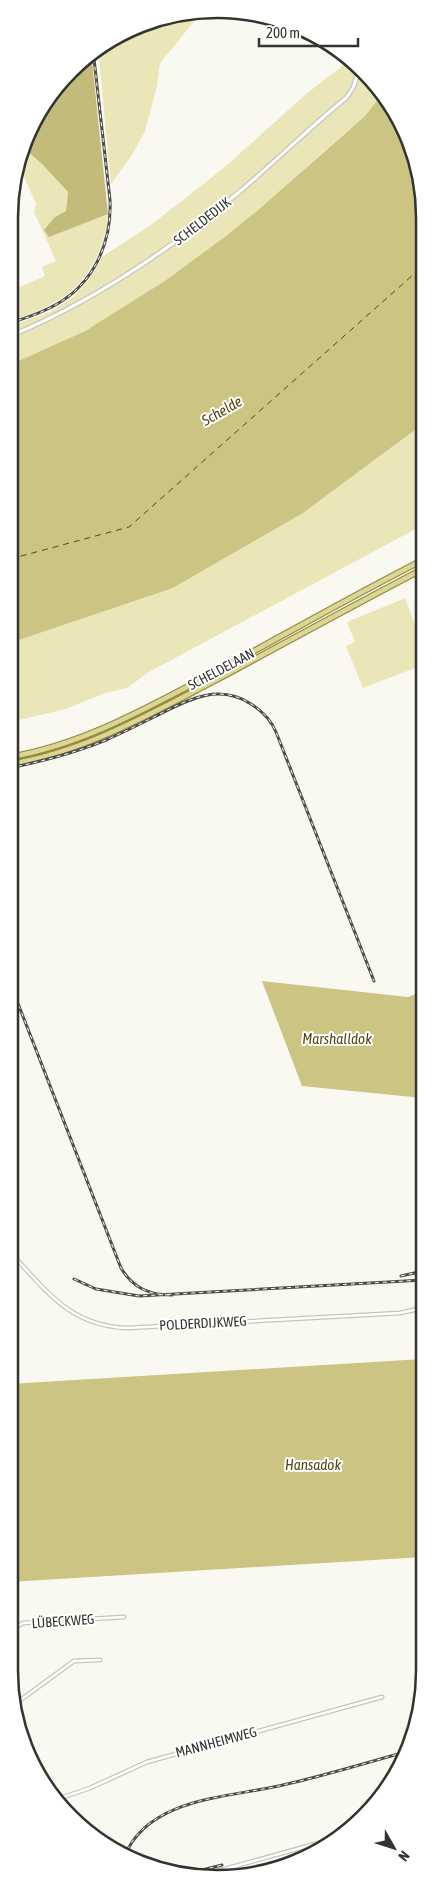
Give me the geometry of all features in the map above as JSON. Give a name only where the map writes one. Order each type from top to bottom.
[{"type":"main road","name":"SCHELDELAAN","points":[[18,755],[63,744],[102,730],[172,695],[416,564]]},
{"type":"main road","name":"SCHELDELAAN","points":[[18,762],[47,756],[104,736],[212,682],[416,573]]},
{"type":"main road","points":[[268,644],[272,650]]},
{"type":"main road","points":[[209,675],[212,682]]},
{"type":"main road","points":[[172,695],[175,701]]},
{"type":"street","name":"SCHELDEDIJK","points":[[18,332],[72,308],[164,250],[210,216],[346,98],[353,88],[357,75]]},
{"type":"street","name":"POLDERDIJKWEG","points":[[18,1260],[64,1308],[86,1320],[106,1326],[127,1328],[400,1313],[416,1310]]},
{"type":"street","name":"LÜBECKWEG","points":[[18,1626],[23,1623],[124,1617]]},
{"type":"street","points":[[20,1701],[74,1661],[100,1660]]},
{"type":"street","name":"MANNHEIMWEG","points":[[63,1797],[90,1788],[154,1759],[382,1697]]},
{"type":"street","points":[[221,1870],[318,1843]]},
{"type":"shaded area","points":[[196,19],[160,63],[157,86],[145,131],[132,155],[111,184],[99,57],[117,44],[153,28],[178,21]]},
{"type":"shaded area","points":[[92,62],[108,214],[49,237],[44,230],[55,217],[66,211],[68,192],[28,152],[38,129],[51,106],[67,85]]},
{"type":"shaded area","points":[[345,64],[367,85],[378,100],[365,116],[338,140],[229,235],[200,257],[140,298],[108,317],[76,335],[18,362],[18,323],[50,312],[72,298],[89,280],[103,256],[148,227],[226,166],[306,94]]},
{"type":"shaded area","points":[[28,153],[43,165],[68,192],[66,212],[55,217],[49,236],[108,214],[106,228],[98,255],[83,279],[62,298],[36,312],[18,318],[18,288],[45,276],[42,267],[56,261],[34,212],[36,204],[22,173]]},
{"type":"shaded area","points":[[416,429],[416,529],[149,672],[127,688],[105,693],[66,709],[18,720],[18,640],[173,588],[303,513]]},
{"type":"shaded area","points":[[405,598],[416,627],[416,668],[363,688],[346,646],[355,642],[347,622]]},
{"type":"water","name":"Schelde","points":[[378,100],[383,106],[396,129],[410,165],[415,191],[416,429],[303,513],[173,588],[18,640],[18,361],[85,331],[165,281],[257,211],[365,116]]},
{"type":"water","name":"Marshalldok","points":[[262,981],[408,997],[416,994],[416,1097],[302,1086]]},
{"type":"water","name":"Hansadok","points":[[416,1359],[416,1557],[18,1581],[18,1383]]},
{"type":"ferry route","points":[[18,557],[129,527],[416,272]]},
{"type":"railway","points":[[18,320],[46,310],[70,295],[91,273],[104,246],[110,216],[110,200],[94,60]]},
{"type":"railway","points":[[18,766],[94,745],[178,705],[202,696],[226,694],[251,704],[266,716],[276,732],[374,981]]},
{"type":"railway","points":[[18,1004],[121,1268],[131,1281],[142,1289],[156,1294],[172,1295]]},
{"type":"railway","points":[[401,1276],[416,1273]]},
{"type":"railway","points":[[74,1279],[96,1289],[139,1296],[416,1280]]},
{"type":"railway","points":[[128,1850],[136,1837],[152,1821],[172,1810],[218,1797],[266,1789],[398,1754]]},
{"type":"railway","points":[[202,1870],[222,1865]]}]
